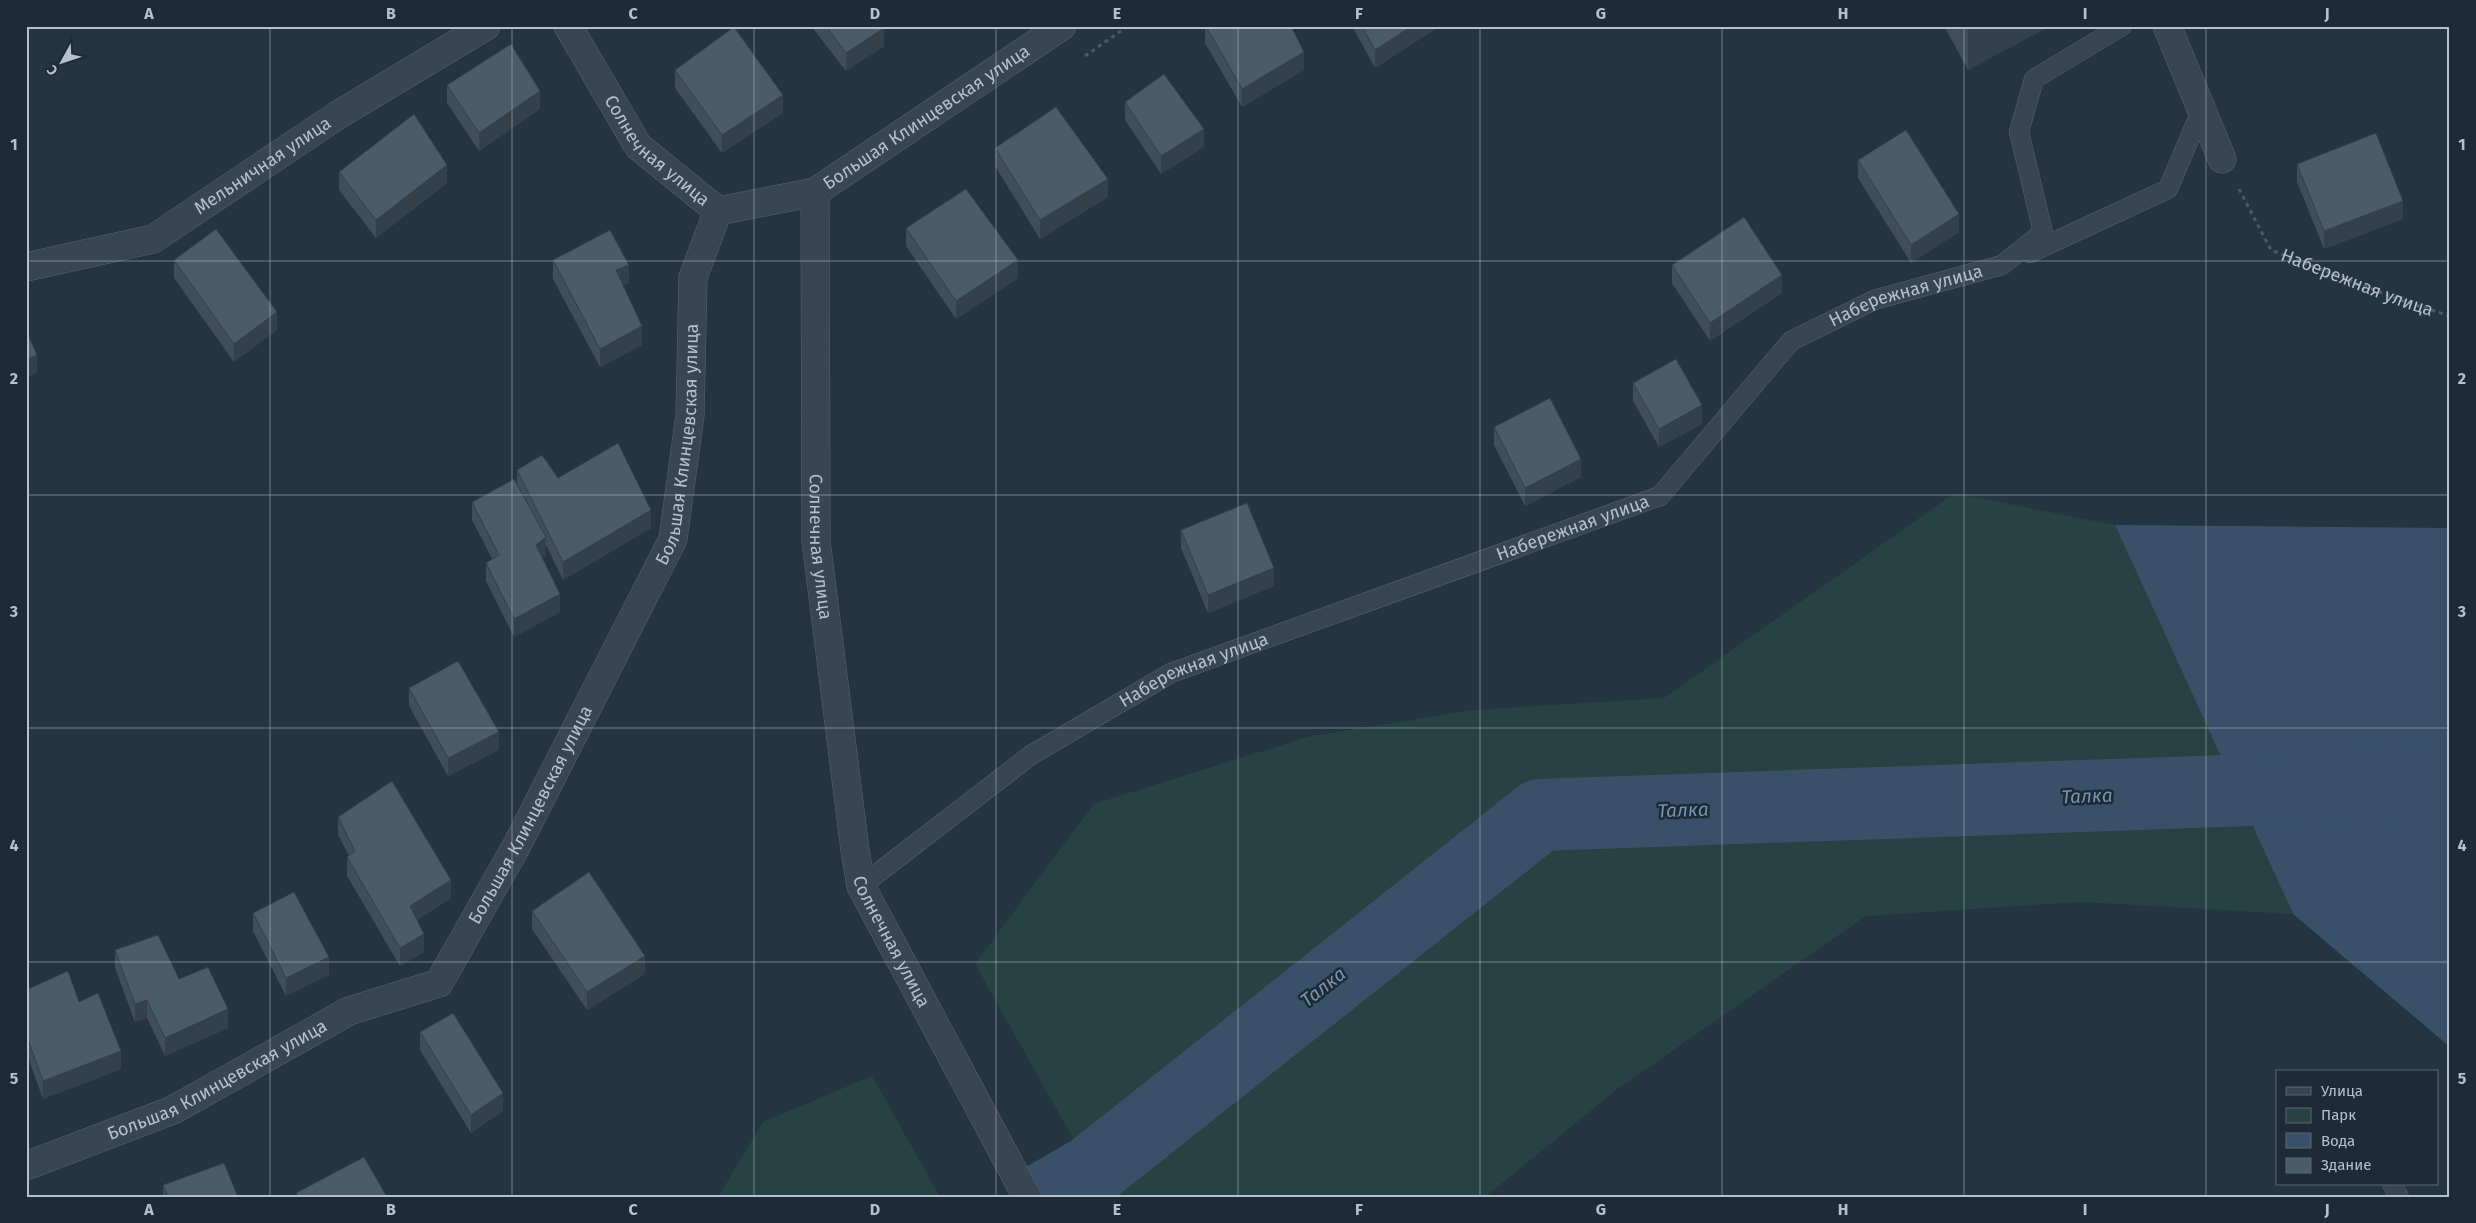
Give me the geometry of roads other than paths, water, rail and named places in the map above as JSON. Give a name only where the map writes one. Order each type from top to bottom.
[{"type":"street","name":"Мельничная улица","points":[[26,267],[153,239],[338,115],[486,26]]},
{"type":"street","name":"Солнечная улица","points":[[568,26],[638,146],[718,211],[815,192],[816,541],[854,850],[861,886],[1027,1197]]},
{"type":"street","name":"Большая Клинцевская улица","points":[[815,192],[1062,26]]},
{"type":"street","points":[[2167,26],[2222,159]]},
{"type":"street","name":"Большая Клинцевская улица","points":[[26,1166],[173,1110],[349,1011],[439,983],[517,845],[673,539],[690,415],[693,277],[718,211]]},
{"type":"lane","name":"Набережная улица","points":[[861,886],[1031,755],[1171,673],[1660,496],[1791,341],[1874,300],[2002,265],[2043,232],[2019,132],[2034,80],[2122,26]]},
{"type":"lane","points":[[2002,265],[2168,189],[2202,109]]},
{"type":"water","points":[[2115,525],[2450,528],[2450,1047],[2293,914]]},
{"type":"waterway","name":"Талка","points":[[1046,1197],[1091,1171],[1540,815],[2450,783]]}]
